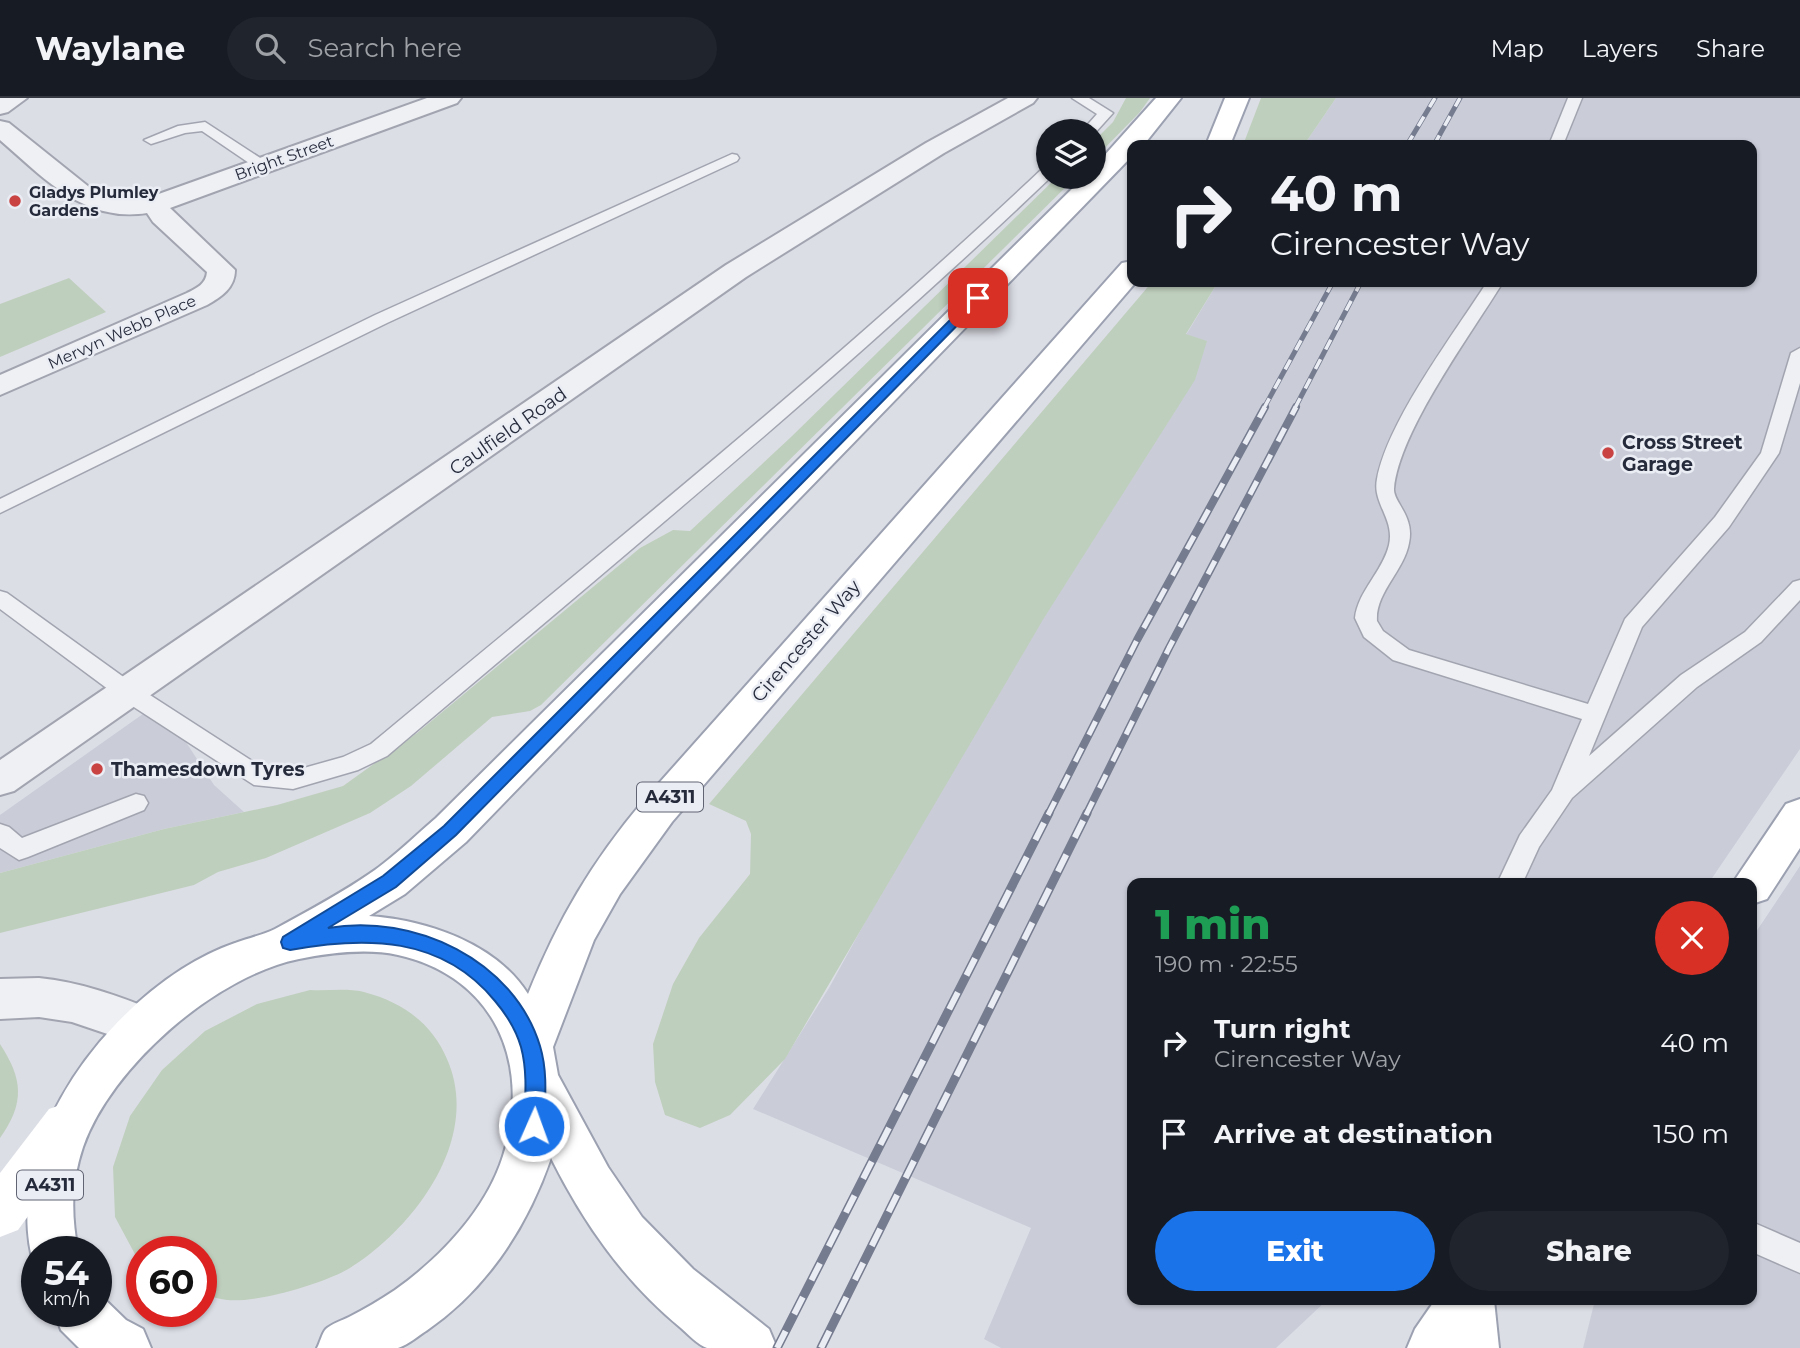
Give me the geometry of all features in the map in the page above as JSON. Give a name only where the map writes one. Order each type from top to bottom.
[{"type":"main road","name":"A4311","points":[[1133,140],[1169,98]]},
{"type":"main road","points":[[1220,140],[1237,98]]},
{"type":"main road","name":"A4311","points":[[50,1236],[47,1218],[52,1170],[69,1121],[100,1070],[140,1025],[186,988],[227,966],[290,942],[390,881],[450,830],[1127,146]]},
{"type":"main road","name":"Cirencester Way","points":[[533,1062],[572,942],[588,909],[620,858],[658,811],[1127,275]]},
{"type":"main road","points":[[1757,880],[1800,815]]},
{"type":"main road","name":"A4311","points":[[290,942],[335,934],[380,935],[422,942],[458,958],[489,981],[514,1010],[533,1062],[603,1204],[634,1246],[704,1314],[750,1348]]},
{"type":"main road","name":"A4311","points":[[344,1348],[397,1321],[449,1279],[491,1231],[519,1179],[534,1126],[533,1062]]},
{"type":"main road","points":[[0,1213],[69,1121]]},
{"type":"main road","points":[[1434,1348],[1464,1305]]},
{"type":"main road","points":[[1468,1305],[1472,1348]]},
{"type":"main road","points":[[95,1327],[107,1339],[124,1348]]},
{"type":"street","name":"Bright Street","points":[[0,128],[85,197],[97,203],[117,206],[155,204],[449,98]]},
{"type":"street","name":"Caulfield Road","points":[[0,780],[736,271],[935,148],[1025,98]]},
{"type":"street","name":"Mervyn Webb Place","points":[[0,386],[197,299],[215,288],[222,277],[221,270],[162,216],[155,204]]},
{"type":"street","points":[[0,999],[45,996],[63,998],[140,1025]]},
{"type":"lane","points":[[1079,98],[1106,113],[1100,119]]},
{"type":"lane","points":[[1558,140],[1575,98]]},
{"type":"lane","points":[[151,140],[183,129],[205,126],[263,166]]},
{"type":"lane","points":[[0,507],[381,319],[732,158]]},
{"type":"lane","points":[[0,598],[128,692],[262,779],[293,780],[364,759],[379,750],[832,369],[970,246],[1036,183]]},
{"type":"lane","points":[[1492,287],[1434,379],[1405,430],[1393,458],[1384,493],[1396,509],[1403,532],[1400,546],[1369,603],[1365,618],[1370,629],[1401,655],[1596,715]]},
{"type":"lane","points":[[1512,878],[1529,842],[1562,794],[1633,624],[1722,522],[1770,453],[1800,354]]},
{"type":"lane","points":[[1562,794],[1689,681],[1753,637],[1800,587]]},
{"type":"lane","points":[[0,834],[19,850],[136,803]]},
{"type":"lane","points":[[1757,1239],[1800,1258]]},
{"type":"shaded area","points":[[1336,98],[1800,98],[1800,749],[1712,878],[1127,878],[1127,1305],[1322,1305],[1276,1348],[1001,1348],[984,1339],[1031,1228],[753,1109],[829,988],[1186,335],[1215,287],[1757,287],[1757,140],[1307,140]]},
{"type":"shaded area","points":[[150,709],[178,730],[214,785],[244,812],[164,829],[0,873],[0,815]]},
{"type":"shaded area","points":[[1800,866],[1800,1348],[1583,1348],[1594,1305],[1757,1305],[1757,930]]},
{"type":"green space","points":[[1126,98],[1150,98],[1106,147],[1106,129]]},
{"type":"green space","points":[[1261,98],[1336,98],[1307,140],[1245,140]]},
{"type":"green space","points":[[1045,189],[1064,189],[541,705],[530,711],[492,717],[411,786],[370,813],[266,858],[218,872],[194,885],[0,933],[0,873],[164,829],[277,805],[343,786],[417,733],[640,548],[673,530],[690,531],[791,437]]},
{"type":"green space","points":[[69,278],[106,312],[0,357],[0,304]]},
{"type":"green space","points":[[1148,287],[1215,287],[1186,334],[1207,341],[1195,380],[1044,618],[785,1059],[730,1115],[700,1128],[665,1115],[655,1082],[653,1044],[673,984],[699,938],[750,874],[751,834],[746,821],[709,804]]},
{"type":"green space","points":[[310,990],[351,990],[378,996],[403,1008],[424,1025],[441,1046],[456,1089],[456,1119],[449,1149],[436,1178],[398,1229],[374,1250],[350,1268],[307,1286],[256,1299],[227,1300],[217,1298],[217,1236],[126,1238],[115,1217],[113,1167],[130,1116],[162,1070],[205,1031],[257,1004]]},
{"type":"green space","points":[[0,1044],[13,1069],[18,1091],[14,1113],[0,1138]]},
{"type":"railway","points":[[1410,140],[1435,98]]},
{"type":"railway","points":[[1437,140],[1460,98]]},
{"type":"railway","points":[[1264,408],[1330,287]]},
{"type":"railway","points":[[1295,408],[1358,287]]},
{"type":"railway","points":[[1048,815],[1137,640],[1265,407]]},
{"type":"railway","points":[[1086,815],[1169,648],[1296,407]]},
{"type":"railway","points":[[777,1348],[1049,813]]},
{"type":"railway","points":[[821,1348],[1087,813]]},
{"type":"place","name":"Gladys Plumley Gardens","points":[[15,201]]},
{"type":"place","name":"Cross Street Garage","points":[[1608,453]]},
{"type":"place","name":"Thamesdown Tyres","points":[[97,769]]},
{"type":"route","points":[[534,1126],[536,1078],[530,1046],[514,1010],[489,981],[458,958],[422,942],[380,935],[335,934],[290,942],[390,881],[450,830],[978,298]]}]
